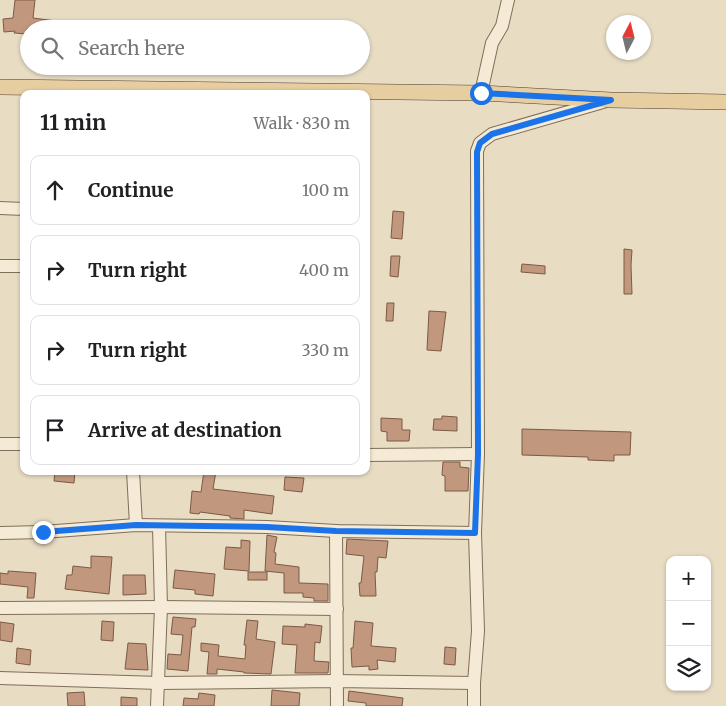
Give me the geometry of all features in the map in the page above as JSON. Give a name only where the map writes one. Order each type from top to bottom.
[{"type":"main road","points":[[0,87],[111,90]]},
{"type":"main road","points":[[370,92],[481,93],[611,100],[726,102]]},
{"type":"street","points":[[481,93],[492,43],[502,26],[508,0]]},
{"type":"street","points":[[474,706],[478,631],[475,533],[478,454],[477,152],[480,143],[492,134],[611,100]]},
{"type":"street","points":[[0,208],[20,209]]},
{"type":"street","points":[[0,266],[20,266]]},
{"type":"street","points":[[0,444],[20,444]]},
{"type":"street","points":[[370,455],[478,454]]},
{"type":"street","points":[[133,475],[136,525]]},
{"type":"street","points":[[0,533],[43,532],[136,525],[475,533]]},
{"type":"street","points":[[158,526],[161,606],[158,706]]},
{"type":"street","points":[[336,531],[338,609],[337,706]]},
{"type":"street","points":[[0,608],[161,606],[338,609]]},
{"type":"street","points":[[0,678],[159,683],[336,680],[474,683]]},
{"type":"building","points":[[15,0],[35,0],[33,18],[48,20],[20,20],[20,33],[14,33],[15,31],[4,32],[3,19],[13,18]]},
{"type":"building","points":[[393,211],[404,212],[402,239],[391,238]]},
{"type":"building","points":[[624,249],[632,250],[632,294],[624,294]]},
{"type":"building","points":[[391,256],[400,256],[398,277],[390,276]]},
{"type":"building","points":[[522,264],[545,266],[545,274],[521,272]]},
{"type":"building","points":[[387,303],[394,303],[393,321],[386,321]]},
{"type":"building","points":[[429,311],[446,312],[441,351],[427,350]]},
{"type":"building","points":[[442,416],[457,417],[457,431],[433,430],[434,419],[442,419]]},
{"type":"building","points":[[381,418],[402,419],[402,430],[410,430],[409,441],[387,441],[387,432],[381,431]]},
{"type":"building","points":[[522,429],[631,432],[630,455],[614,455],[614,461],[588,460],[588,457],[522,455]]},
{"type":"building","points":[[443,462],[460,462],[460,467],[469,468],[468,491],[445,491],[445,476],[442,475]]},
{"type":"building","points":[[55,475],[75,475],[74,483],[54,481]]},
{"type":"building","points":[[203,475],[215,475],[213,489],[274,496],[272,514],[244,510],[244,519],[200,512],[199,514],[190,513],[192,491],[201,492]]},
{"type":"building","points":[[285,477],[304,478],[302,492],[284,490]]},
{"type":"building","points":[[267,535],[277,537],[274,552],[276,553],[275,564],[299,567],[299,583],[328,584],[328,601],[314,601],[314,598],[303,597],[303,593],[284,593],[284,573],[265,571]]},
{"type":"building","points":[[347,539],[388,541],[386,558],[378,557],[377,572],[375,572],[376,596],[360,596],[359,583],[361,583],[364,556],[346,554]]},
{"type":"building","points":[[241,540],[250,541],[249,571],[224,569],[226,547],[241,548]]},
{"type":"building","points":[[91,556],[112,557],[109,594],[65,589],[67,575],[72,575],[73,566],[91,568]]},
{"type":"building","points":[[175,570],[215,574],[213,596],[195,594],[195,590],[173,588]]},
{"type":"building","points":[[8,571],[36,573],[34,598],[27,598],[28,587],[0,584],[0,573],[8,574]]},
{"type":"building","points":[[248,572],[267,572],[267,580],[248,580]]},
{"type":"building","points":[[123,575],[145,575],[146,594],[123,595]]},
{"type":"building","points":[[173,617],[196,619],[195,627],[192,627],[188,671],[167,669],[168,654],[181,655],[183,635],[171,634]]},
{"type":"building","points":[[247,620],[258,621],[256,639],[275,642],[271,674],[217,669],[217,674],[207,674],[209,652],[201,651],[201,643],[219,645],[218,656],[245,659],[246,645],[244,645]]},
{"type":"building","points":[[102,621],[114,622],[113,641],[101,640]]},
{"type":"building","points":[[355,621],[373,623],[371,646],[396,648],[395,662],[377,660],[378,669],[369,670],[369,666],[352,667],[351,648],[353,648]]},
{"type":"building","points":[[0,622],[14,624],[12,642],[0,640]]},
{"type":"building","points":[[305,624],[322,626],[320,643],[315,642],[314,661],[329,662],[328,673],[295,673],[297,645],[282,644],[283,626],[305,627]]},
{"type":"building","points":[[128,643],[146,644],[148,670],[125,669]]},
{"type":"building","points":[[445,647],[456,648],[455,665],[444,664]]},
{"type":"building","points":[[17,648],[31,650],[30,665],[16,663]]},
{"type":"building","points":[[272,690],[300,693],[299,706],[271,706]]},
{"type":"building","points":[[349,691],[403,698],[402,706],[366,706],[366,703],[348,701]]},
{"type":"building","points":[[84,692],[85,706],[68,706],[67,693]]},
{"type":"building","points":[[199,693],[215,695],[214,706],[183,706],[184,698],[198,699]]},
{"type":"building","points":[[121,697],[137,698],[137,706],[121,706]]},
{"type":"route","points":[[43,532],[136,525],[475,533],[478,454],[476,316],[477,152],[480,143],[492,134],[611,100],[481,93]]}]
